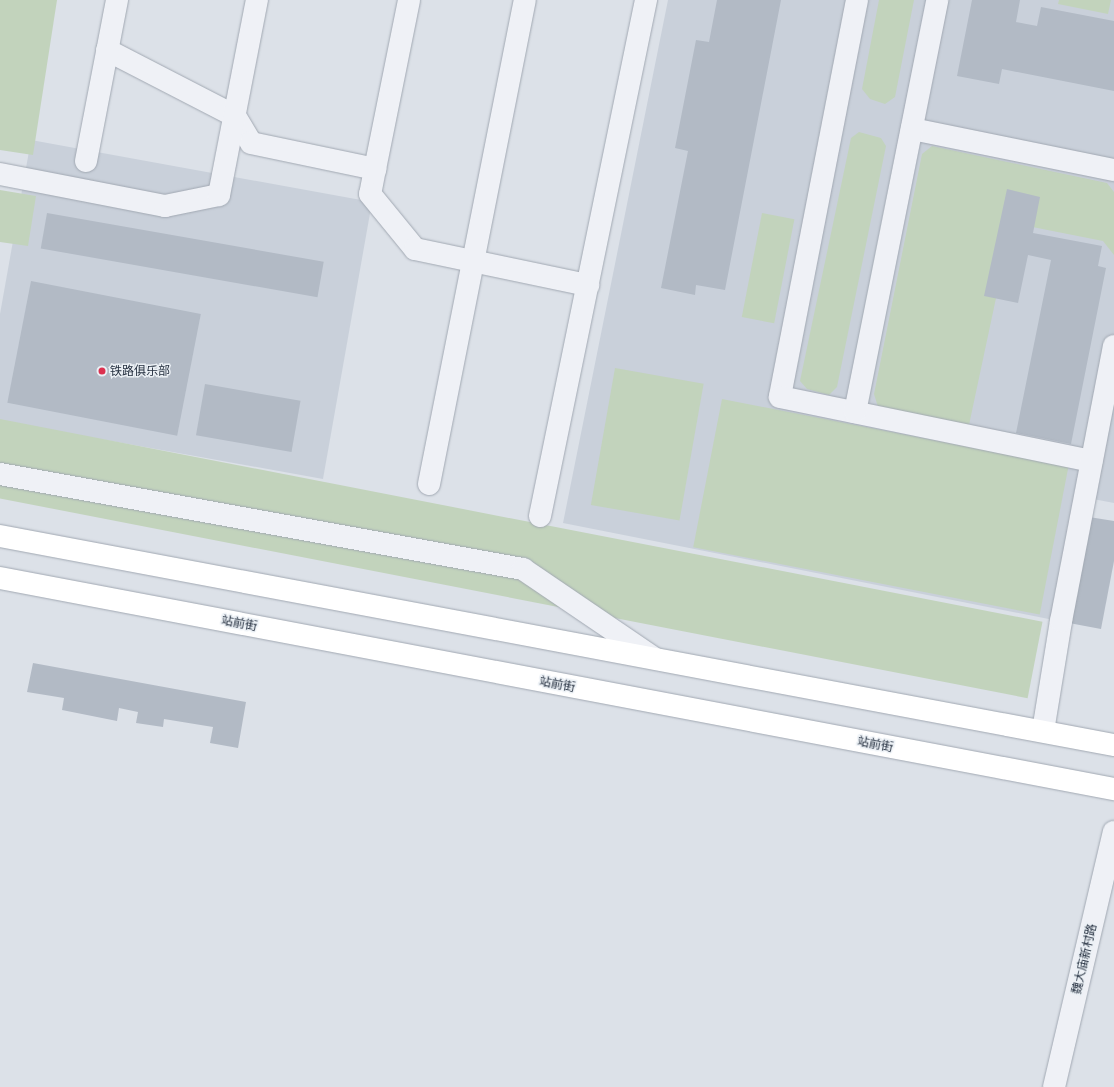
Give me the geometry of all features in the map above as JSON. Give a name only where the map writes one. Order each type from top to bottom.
[{"type":"main road","points":[[0,536],[1114,745]]},
{"type":"main road","name":"站前街","points":[[0,578],[1114,789]]},
{"type":"street","points":[[86,162],[117,0]]},
{"type":"street","points":[[0,174],[165,206],[219,195],[257,0]]},
{"type":"street","points":[[408,0],[370,194],[415,250],[588,285]]},
{"type":"street","points":[[429,484],[525,0]]},
{"type":"street","points":[[540,516],[646,0]]},
{"type":"street","points":[[857,0],[780,397],[1092,461]]},
{"type":"street","points":[[855,412],[937,0]]},
{"type":"street","points":[[107,50],[235,116],[251,143],[375,169]]},
{"type":"street","points":[[912,129],[1114,170]]},
{"type":"street","points":[[1043,731],[1060,621],[1114,346]]},
{"type":"street","points":[[0,474],[523,569],[654,658]]},
{"type":"street","name":"魏大庙新村路","points":[[1054,1087],[1114,832]]},
{"type":"shaded area","points":[[668,0],[1114,0],[1114,503],[1093,499],[1069,623],[563,523]]},
{"type":"shaded area","points":[[31,140],[372,202],[323,479],[0,421],[0,314]]},
{"type":"green space","points":[[0,0],[57,0],[33,155],[0,150]]},
{"type":"green space","points":[[879,0],[914,0],[895,97],[885,104],[870,99],[862,89]]},
{"type":"green space","points":[[1059,0],[1111,0],[1108,14],[1058,4]]},
{"type":"green space","points":[[859,132],[881,138],[886,146],[837,387],[829,395],[807,389],[800,381],[851,138]]},
{"type":"green space","points":[[932,146],[1107,183],[1114,192],[1114,255],[1103,241],[1012,223],[969,425],[878,407],[874,394],[922,154]]},
{"type":"green space","points":[[0,190],[36,196],[28,246],[0,242]]},
{"type":"green space","points":[[762,213],[794,219],[774,323],[742,317]]},
{"type":"green space","points":[[615,368],[704,384],[679,521],[591,505]]},
{"type":"green space","points":[[722,399],[1069,466],[1040,615],[693,547]]},
{"type":"green space","points":[[0,419],[1042,622],[1028,698],[0,498]]},
{"type":"building","points":[[717,0],[781,0],[725,290],[696,285],[695,295],[661,288],[688,151],[675,148],[696,40],[709,42]]},
{"type":"building","points":[[972,0],[1020,0],[1016,22],[1037,26],[1041,7],[1114,21],[1114,91],[1002,69],[999,84],[957,76]]},
{"type":"building","points":[[1007,189],[1040,197],[1033,233],[1102,246],[1098,266],[1106,268],[1071,444],[1016,433],[1051,260],[1028,255],[1018,303],[984,296]]},
{"type":"building","points":[[47,213],[324,262],[317,297],[41,248]]},
{"type":"building","name":"铁路俱乐部","points":[[31,281],[201,314],[177,436],[7,403]]},
{"type":"building","points":[[205,384],[301,401],[291,452],[196,435]]},
{"type":"building","points":[[1089,517],[1114,521],[1114,561],[1101,629],[1069,623]]},
{"type":"building","points":[[33,663],[246,702],[238,748],[210,743],[213,727],[164,719],[163,727],[136,723],[138,712],[119,708],[117,721],[62,710],[64,698],[27,692]]},
{"type":"place","name":"铁路俱乐部","points":[[102,371]]}]
